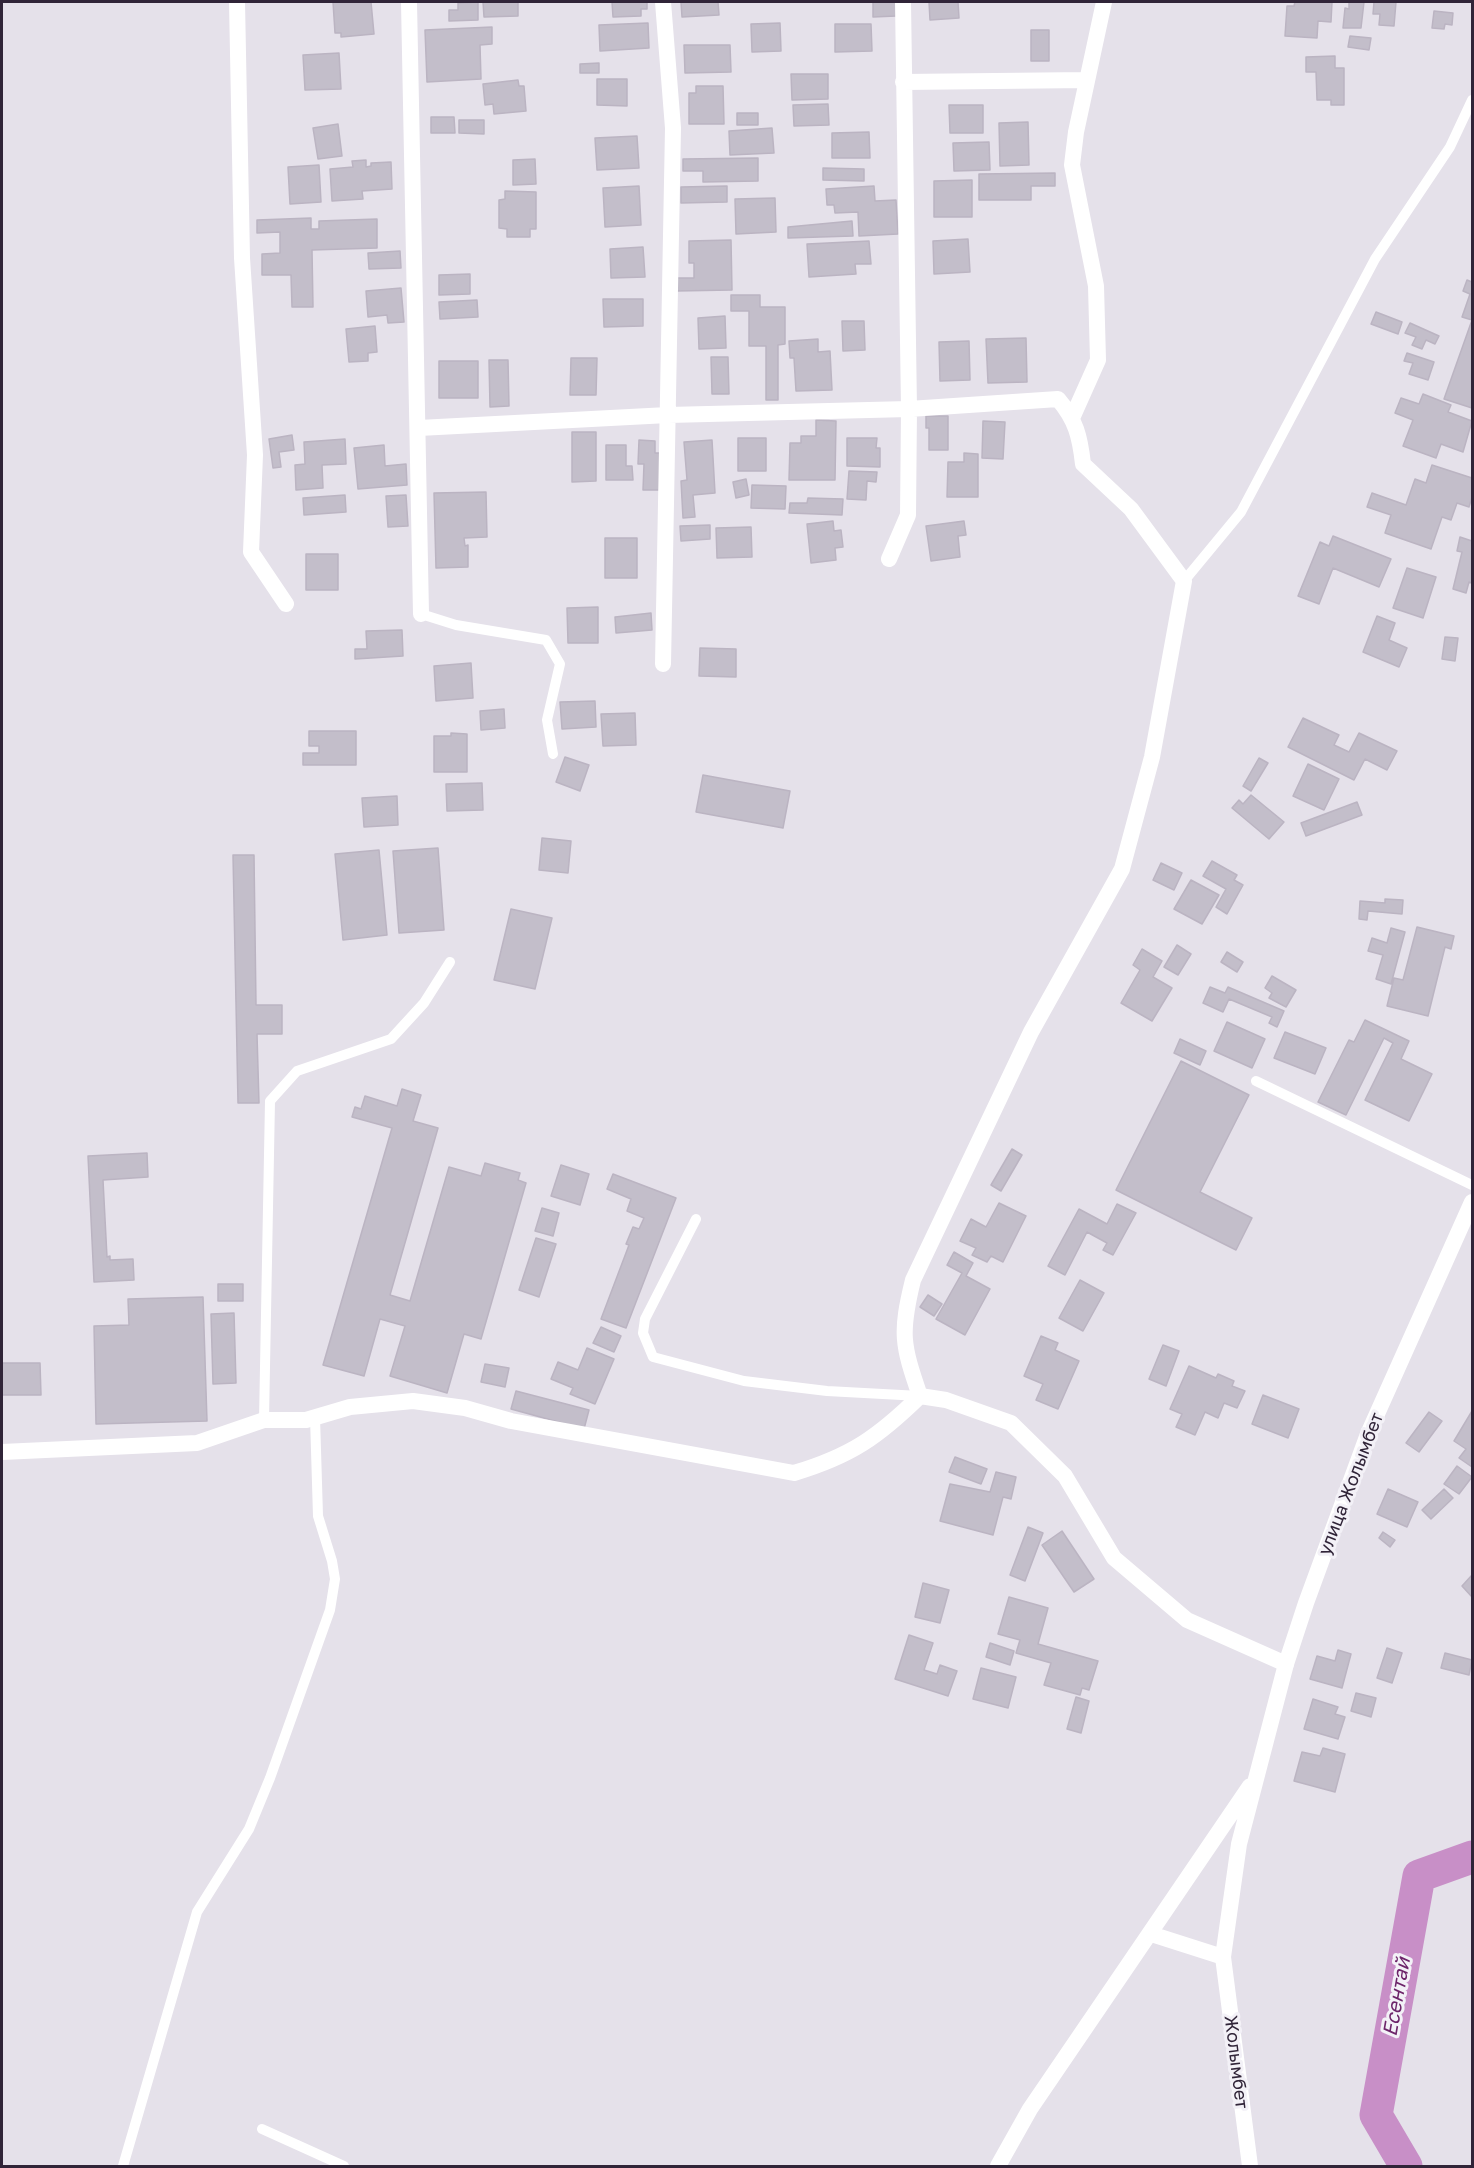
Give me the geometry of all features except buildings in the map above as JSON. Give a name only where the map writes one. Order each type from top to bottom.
[{"type":"street","points":[[237,2],[242,258],[255,455],[251,552],[286,604]]},
{"type":"street","points":[[409,2],[421,614]]},
{"type":"street","points":[[663,2],[672,128],[663,664]]},
{"type":"street","points":[[889,558],[908,515],[909,409],[903,2]]},
{"type":"street","points":[[1072,416],[1098,360],[1096,286],[1072,165],[1104,2]]},
{"type":"street","points":[[903,81],[1087,80]]},
{"type":"street","points":[[419,428],[668,415],[909,409],[1058,399],[1072,416],[1080,436],[1083,464],[1131,509],[1184,581],[1152,757],[1122,869],[1031,1032],[913,1280],[903,1318],[905,1352],[920,1396]]},
{"type":"street","name":"улица Жолымбет","points":[[1257,1775],[1286,1664],[1368,1434],[1473,1202]]},
{"type":"street","points":[[2,1452],[196,1443],[264,1420],[315,1417],[350,1407],[413,1401],[465,1408],[511,1421],[794,1473],[826,1463],[877,1436],[920,1396]]},
{"type":"street","points":[[920,1396],[946,1400],[1011,1423],[1065,1476],[1114,1558],[1187,1620],[1286,1664]]},
{"type":"street","points":[[998,2166],[1030,2109],[1257,1775]]},
{"type":"street","name":"Жолымбет","points":[[1250,2166],[1223,1957],[1237,1855],[1257,1775]]},
{"type":"street","points":[[1151,1934],[1223,1957]]},
{"type":"lane","points":[[1184,581],[1241,512],[1375,259],[1450,147],[1473,100]]},
{"type":"lane","points":[[421,614],[456,625],[546,640],[560,664],[547,720],[554,754]]},
{"type":"lane","points":[[264,1420],[270,1101],[297,1071],[391,1039],[424,1002],[450,962]]},
{"type":"lane","points":[[1256,1082],[1473,1185]]},
{"type":"lane","points":[[696,1219],[645,1318],[643,1333],[653,1357],[744,1381],[827,1391],[920,1396]]},
{"type":"lane","points":[[123,2166],[197,1912],[249,1829],[270,1778],[330,1610],[334,1579],[332,1561],[318,1516],[315,1417]]},
{"type":"lane","points":[[262,2129],[344,2166]]},
{"type":"waterway","name":"Есентай","points":[[1406,2166],[1376,2115],[1419,1876],[1472,1857]]}]
